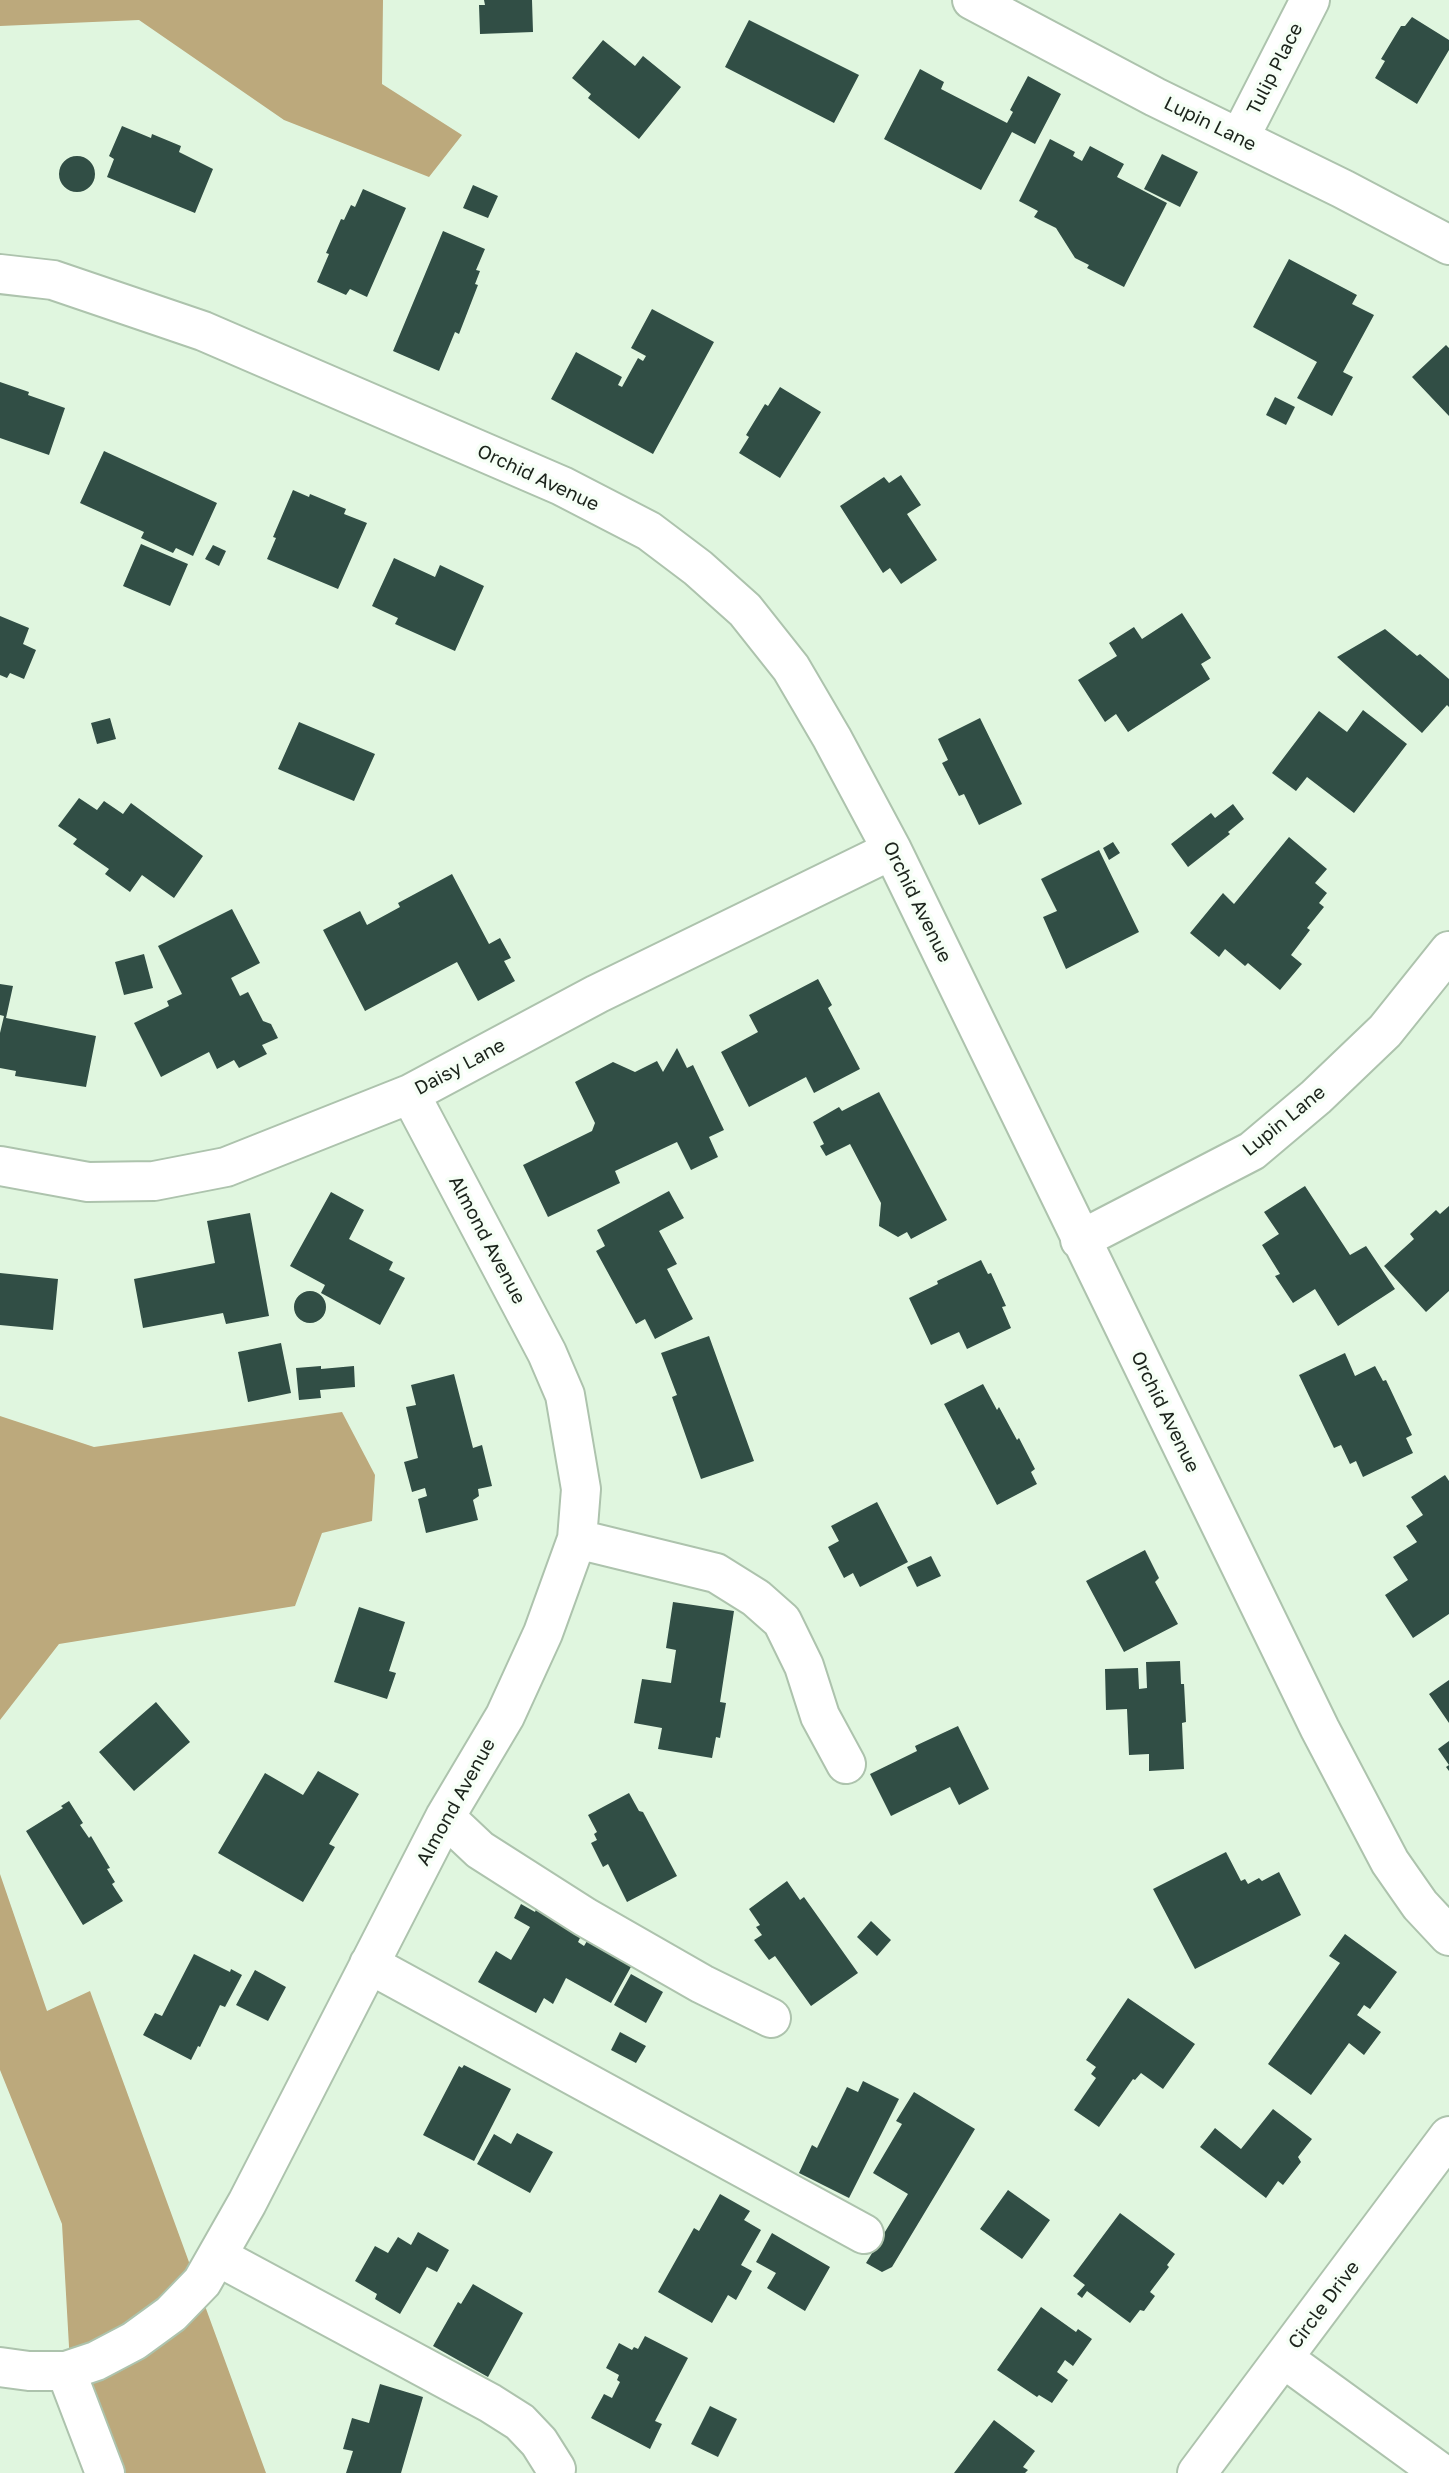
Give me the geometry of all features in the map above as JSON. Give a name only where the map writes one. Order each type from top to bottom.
[{"type":"street","name":"Lupin Lane","points":[[972,0],[1155,97],[1240,137],[1449,245]]},
{"type":"street","name":"Tulip Place","points":[[1240,137],[1310,0]]},
{"type":"street","name":"Orchid Avenue","points":[[0,274],[53,280],[203,331],[562,486],[649,531],[698,568],[745,610],[791,668],[892,850],[1320,1729],[1390,1862],[1420,1905],[1449,1936]]},
{"type":"street","name":"Daisy Lane","points":[[0,1166],[88,1182],[154,1181],[226,1167],[410,1094],[597,994],[892,850]]},
{"type":"street","name":"Lupin Lane","points":[[1080,1240],[1252,1151],[1316,1097],[1385,1031],[1449,951]]},
{"type":"street","name":"Almond Avenue","points":[[0,2367],[29,2371],[66,2371],[96,2361],[134,2342],[171,2314],[202,2281],[247,2203],[445,1817],[505,1716],[543,1633],[577,1539],[580,1489],[565,1395],[547,1353],[410,1094]]},
{"type":"street","points":[[577,1539],[716,1573],[756,1598],[782,1621],[804,1666],[820,1716],[846,1764]]},
{"type":"street","points":[[445,1817],[480,1850],[574,1910],[702,1984],[771,2018]]},
{"type":"street","points":[[369,1964],[864,2234]]},
{"type":"street","name":"Circle Drive","points":[[1198,2473],[1449,2136]]},
{"type":"street","points":[[217,2256],[490,2403],[520,2422],[538,2442],[556,2469]]},
{"type":"street","points":[[1283,2358],[1441,2473]]},
{"type":"street","points":[[66,2371],[105,2473]]},
{"type":"shaded area","points":[[0,0],[383,0],[382,84],[462,135],[429,177],[284,120],[139,20],[0,26]]},
{"type":"shaded area","points":[[342,1412],[375,1475],[372,1521],[322,1533],[295,1606],[59,1644],[0,1720],[0,1416],[94,1447]]},
{"type":"shaded area","points":[[0,1874],[47,2011],[90,1991],[266,2473],[112,2473],[70,2364],[62,2224],[0,2070]]},
{"type":"building","points":[[484,0],[532,0],[533,32],[480,34],[479,5],[485,5]]},
{"type":"building","points":[[1412,17],[1449,40],[1449,50],[1417,104],[1375,78],[1385,61],[1381,59],[1401,26],[1405,26]]},
{"type":"building","points":[[749,20],[859,75],[834,123],[725,67]]},
{"type":"building","points":[[603,40],[635,66],[643,56],[681,87],[639,139],[588,98],[591,94],[572,78]]},
{"type":"building","points":[[920,69],[944,82],[941,89],[1007,123],[1013,112],[1010,110],[1028,76],[1061,94],[1035,144],[1012,132],[981,190],[884,139]]},
{"type":"building","points":[[122,126],[181,146],[179,152],[213,169],[195,213],[107,177],[114,159],[109,156]]},
{"type":"building","points":[[1050,139],[1075,152],[1073,156],[1082,161],[1090,146],[1124,164],[1117,177],[1167,203],[1124,287],[1087,268],[1089,265],[1075,258],[1056,228],[1034,217],[1038,211],[1019,201]]},
{"type":"building","points":[[1162,154],[1198,172],[1180,207],[1144,189]]},
{"type":"building","points":[[77,156],[90,161],[95,174],[90,187],[77,192],[64,187],[59,174],[64,161]]},
{"type":"building","points":[[473,185],[498,196],[488,218],[463,208]]},
{"type":"building","points":[[363,189],[406,208],[367,297],[350,289],[346,295],[317,282],[341,219],[344,220],[351,205],[355,207]]},
{"type":"building","points":[[443,231],[485,249],[476,270],[480,271],[475,284],[478,285],[459,334],[455,332],[439,371],[393,351]]},
{"type":"building","points":[[1289,259],[1357,295],[1352,304],[1374,315],[1343,372],[1353,377],[1332,416],[1297,398],[1317,362],[1253,327]]},
{"type":"building","points":[[652,309],[714,342],[653,454],[551,399],[576,352],[622,377],[618,385],[622,387],[638,358],[643,361],[646,356],[631,348]]},
{"type":"building","points":[[1446,345],[1449,348],[1449,416],[1412,377]]},
{"type":"building","points":[[0,382],[65,408],[49,455],[0,438]]},
{"type":"building","points":[[780,387],[821,412],[780,478],[739,453],[749,437],[746,435],[765,404],[768,406]]},
{"type":"building","points":[[1275,397],[1295,407],[1286,425],[1266,415]]},
{"type":"building","points":[[104,451],[217,503],[193,556],[176,548],[173,553],[141,538],[144,532],[80,503]]},
{"type":"building","points":[[901,475],[921,505],[907,514],[937,560],[901,584],[890,568],[883,573],[840,506],[884,477],[889,483]]},
{"type":"building","points":[[293,490],[346,509],[344,514],[367,523],[338,589],[267,559],[276,538],[273,537]]},
{"type":"building","points":[[141,544],[188,564],[170,606],[123,586]]},
{"type":"building","points":[[213,545],[226,551],[219,566],[205,559]]},
{"type":"building","points":[[394,558],[435,577],[440,565],[484,586],[455,651],[395,624],[398,618],[372,606]]},
{"type":"building","points":[[1182,613],[1211,658],[1201,664],[1210,679],[1128,732],[1116,714],[1105,722],[1078,680],[1117,656],[1109,643],[1134,627],[1142,639]]},
{"type":"building","points":[[0,616],[29,628],[23,644],[36,650],[24,679],[10,673],[7,678],[0,675]]},
{"type":"building","points":[[1385,629],[1449,679],[1449,707],[1447,705],[1422,733],[1337,657]]},
{"type":"building","points":[[1363,710],[1407,744],[1354,813],[1307,777],[1296,791],[1272,773],[1319,711],[1347,732]]},
{"type":"building","points":[[110,718],[116,739],[97,744],[91,723]]},
{"type":"building","points":[[980,718],[1022,804],[979,825],[964,794],[959,796],[942,763],[948,760],[938,739]]},
{"type":"building","points":[[299,722],[375,754],[354,801],[278,769]]},
{"type":"building","points":[[79,798],[97,810],[104,801],[123,814],[131,803],[203,856],[174,898],[142,875],[130,892],[105,874],[109,869],[73,844],[77,839],[58,826]]},
{"type":"building","points":[[1233,804],[1244,819],[1228,832],[1230,834],[1188,867],[1171,844],[1211,813],[1215,818]]},
{"type":"building","points":[[1289,837],[1327,869],[1315,883],[1327,893],[1319,903],[1324,907],[1307,928],[1310,930],[1291,955],[1302,964],[1280,990],[1248,963],[1245,966],[1225,949],[1219,957],[1190,933],[1223,893],[1234,904]]},
{"type":"building","points":[[1113,842],[1120,853],[1109,860],[1103,848]]},
{"type":"building","points":[[1099,850],[1139,932],[1066,969],[1043,917],[1057,911],[1041,879]]},
{"type":"building","points":[[452,874],[489,944],[500,938],[511,958],[504,961],[515,981],[478,1001],[457,962],[365,1011],[323,930],[360,911],[367,925],[400,907],[398,903]]},
{"type":"building","points":[[232,909],[260,963],[231,978],[240,996],[248,992],[263,1021],[271,1024],[278,1038],[262,1045],[267,1054],[239,1068],[234,1060],[217,1069],[209,1052],[161,1077],[134,1023],[169,1006],[167,1001],[182,994],[158,946]]},
{"type":"building","points":[[144,954],[153,988],[124,995],[115,962]]},
{"type":"building","points":[[818,979],[832,1005],[828,1008],[860,1069],[814,1093],[806,1077],[749,1107],[721,1052],[758,1032],[749,1015]]},
{"type":"building","points":[[0,984],[13,986],[6,1018],[96,1036],[86,1087],[15,1076],[16,1071],[0,1068],[0,1033],[4,1016],[0,1015]]},
{"type":"building","points":[[677,1048],[687,1068],[693,1065],[724,1130],[709,1137],[718,1157],[691,1170],[677,1142],[615,1171],[620,1183],[548,1217],[523,1165],[592,1131],[595,1123],[575,1082],[613,1062],[635,1072],[657,1061],[663,1072]]},
{"type":"building","points":[[879,1092],[947,1220],[911,1239],[907,1232],[898,1237],[879,1226],[881,1203],[850,1144],[826,1156],[820,1146],[824,1144],[813,1122],[839,1107],[842,1111]]},
{"type":"building","points":[[1305,1186],[1350,1255],[1366,1246],[1395,1289],[1338,1326],[1315,1289],[1293,1303],[1275,1276],[1280,1274],[1262,1245],[1279,1234],[1264,1212]]},
{"type":"building","points":[[669,1191],[684,1218],[659,1231],[677,1264],[667,1269],[693,1319],[655,1339],[645,1319],[636,1324],[596,1251],[605,1246],[597,1230]]},
{"type":"building","points":[[331,1192],[364,1210],[349,1239],[393,1262],[389,1270],[405,1278],[380,1325],[321,1293],[325,1285],[290,1266]]},
{"type":"building","points":[[1449,1206],[1449,1291],[1426,1312],[1384,1266],[1414,1239],[1410,1234],[1436,1210],[1440,1214]]},
{"type":"building","points":[[250,1213],[269,1316],[226,1324],[223,1313],[143,1328],[134,1279],[215,1263],[207,1221]]},
{"type":"building","points":[[981,1260],[988,1274],[991,1273],[1006,1306],[1002,1307],[1011,1328],[967,1349],[959,1332],[931,1345],[909,1298]]},
{"type":"building","points":[[0,1273],[58,1279],[53,1330],[0,1325]]},
{"type":"building","points":[[310,1291],[322,1295],[326,1307],[322,1319],[310,1323],[298,1319],[294,1307],[298,1295]]},
{"type":"building","points":[[709,1336],[754,1461],[701,1479],[672,1397],[677,1395],[661,1353]]},
{"type":"building","points":[[281,1343],[291,1393],[248,1402],[238,1352]]},
{"type":"building","points":[[1345,1353],[1355,1376],[1375,1366],[1383,1381],[1386,1380],[1412,1435],[1406,1438],[1413,1453],[1363,1477],[1356,1461],[1350,1464],[1341,1445],[1334,1448],[1299,1375]]},
{"type":"building","points":[[321,1366],[321,1369],[354,1366],[355,1387],[320,1390],[321,1398],[299,1400],[296,1368]]},
{"type":"building","points":[[454,1374],[473,1448],[482,1445],[492,1486],[478,1489],[479,1496],[473,1500],[478,1520],[426,1533],[418,1499],[427,1496],[425,1488],[412,1492],[404,1462],[418,1458],[406,1407],[416,1405],[411,1385]]},
{"type":"building","points":[[983,1384],[1017,1440],[1019,1438],[1035,1469],[1031,1472],[1037,1484],[997,1505],[944,1404]]},
{"type":"building","points":[[1445,1475],[1449,1481],[1449,1614],[1413,1638],[1385,1595],[1408,1580],[1393,1557],[1417,1542],[1406,1526],[1423,1515],[1411,1497]]},
{"type":"building","points":[[877,1502],[908,1562],[860,1587],[853,1573],[844,1578],[828,1547],[839,1541],[831,1526]]},
{"type":"building","points":[[1145,1550],[1159,1578],[1155,1582],[1178,1624],[1124,1652],[1086,1581]]},
{"type":"building","points":[[931,1556],[941,1576],[917,1587],[907,1567]]},
{"type":"building","points":[[673,1602],[734,1611],[720,1702],[726,1703],[720,1738],[716,1737],[712,1758],[658,1749],[662,1728],[634,1723],[642,1679],[671,1683],[676,1650],[666,1648]]},
{"type":"building","points":[[359,1607],[405,1622],[389,1671],[396,1673],[387,1699],[334,1682]]},
{"type":"building","points":[[1180,1661],[1186,1722],[1182,1723],[1184,1769],[1149,1771],[1149,1754],[1129,1755],[1127,1709],[1106,1710],[1105,1669],[1138,1668],[1139,1689],[1147,1688],[1146,1662]]},
{"type":"building","points":[[1449,1680],[1449,1723],[1429,1694]]},
{"type":"building","points":[[156,1702],[190,1742],[134,1791],[99,1752]]},
{"type":"building","points":[[958,1726],[989,1789],[959,1805],[950,1787],[891,1816],[870,1774],[917,1751],[915,1746]]},
{"type":"building","points":[[1449,1741],[1449,1765],[1438,1749]]},
{"type":"building","points":[[318,1771],[359,1794],[329,1844],[335,1847],[303,1902],[218,1853],[265,1773],[303,1795]]},
{"type":"building","points":[[629,1793],[639,1811],[643,1812],[677,1876],[627,1902],[608,1864],[603,1867],[591,1843],[597,1840],[594,1834],[597,1832],[588,1815]]},
{"type":"building","points":[[69,1801],[83,1823],[80,1825],[89,1838],[91,1836],[110,1868],[107,1869],[115,1882],[112,1884],[123,1901],[83,1925],[26,1831],[63,1808],[61,1806]]},
{"type":"building","points":[[1226,1852],[1241,1881],[1245,1879],[1248,1884],[1259,1878],[1262,1881],[1279,1872],[1301,1915],[1195,1969],[1153,1889]]},
{"type":"building","points":[[787,1881],[800,1900],[804,1897],[858,1973],[811,2006],[775,1956],[769,1960],[754,1940],[762,1935],[756,1927],[760,1925],[749,1909]]},
{"type":"building","points":[[521,1904],[535,1912],[537,1907],[583,1932],[578,1942],[584,1946],[587,1941],[632,1965],[611,2003],[566,1978],[553,2004],[544,1998],[536,2013],[478,1982],[496,1951],[511,1960],[530,1927],[514,1918]]},
{"type":"building","points":[[871,1921],[891,1940],[877,1956],[857,1937]]},
{"type":"building","points":[[1345,1934],[1397,1972],[1370,2009],[1364,2005],[1357,2015],[1381,2032],[1364,2055],[1349,2043],[1311,2095],[1268,2064],[1340,1963],[1329,1956]]},
{"type":"building","points":[[194,1954],[242,1975],[225,2007],[220,2005],[191,2060],[143,2035],[155,2013],[162,2016]]},
{"type":"building","points":[[255,1970],[286,1987],[268,2021],[236,2005]]},
{"type":"building","points":[[631,1974],[663,1992],[646,2023],[614,2005]]},
{"type":"building","points":[[1128,1998],[1195,2044],[1163,2089],[1141,2073],[1133,2079],[1099,2127],[1074,2110],[1096,2078],[1091,2074],[1096,2067],[1086,2060]]},
{"type":"building","points":[[620,2032],[646,2046],[636,2063],[611,2050]]},
{"type":"building","points":[[464,2065],[511,2089],[474,2161],[423,2135],[459,2066],[462,2068]]},
{"type":"building","points":[[863,2081],[899,2099],[849,2198],[799,2173],[812,2145],[817,2148],[847,2087],[858,2092]]},
{"type":"building","points":[[914,2092],[975,2129],[892,2267],[882,2272],[866,2263],[908,2194],[873,2173],[902,2124],[896,2121]]},
{"type":"building","points":[[1273,2109],[1312,2139],[1298,2157],[1301,2162],[1283,2185],[1278,2181],[1266,2198],[1200,2147],[1215,2128],[1241,2149]]},
{"type":"building","points":[[517,2133],[553,2152],[530,2193],[477,2164],[494,2134],[511,2144]]},
{"type":"building","points":[[1008,2190],[1050,2220],[1022,2259],[980,2229]]},
{"type":"building","points":[[720,2194],[750,2211],[744,2220],[761,2230],[741,2265],[752,2271],[736,2300],[728,2295],[712,2323],[658,2292],[694,2228],[699,2231]]},
{"type":"building","points":[[1120,2213],[1175,2254],[1167,2265],[1169,2267],[1150,2292],[1155,2296],[1144,2311],[1140,2310],[1130,2323],[1087,2291],[1082,2298],[1077,2294],[1085,2285],[1073,2276]]},
{"type":"building","points":[[418,2232],[449,2250],[437,2272],[427,2267],[400,2314],[375,2299],[377,2294],[355,2281],[375,2246],[388,2253],[398,2237],[411,2245]]},
{"type":"building","points":[[772,2233],[830,2267],[805,2311],[767,2288],[776,2273],[756,2262]]},
{"type":"building","points":[[473,2284],[523,2313],[488,2377],[433,2346],[458,2302],[461,2304]]},
{"type":"building","points":[[1041,2307],[1076,2332],[1078,2329],[1092,2339],[1073,2366],[1065,2360],[1057,2372],[1068,2380],[1052,2403],[1039,2395],[1037,2397],[997,2370]]},
{"type":"building","points":[[645,2336],[688,2358],[655,2421],[662,2424],[650,2449],[591,2418],[604,2394],[612,2398],[620,2382],[617,2380],[619,2375],[606,2368],[619,2343],[632,2350],[634,2347],[638,2349]]},
{"type":"building","points":[[380,2384],[423,2397],[401,2473],[346,2473],[353,2451],[343,2449],[352,2418],[369,2423]]},
{"type":"building","points":[[710,2406],[737,2419],[718,2457],[691,2444]]},
{"type":"building","points":[[994,2420],[1035,2451],[1023,2467],[1028,2470],[1025,2473],[954,2473]]}]
